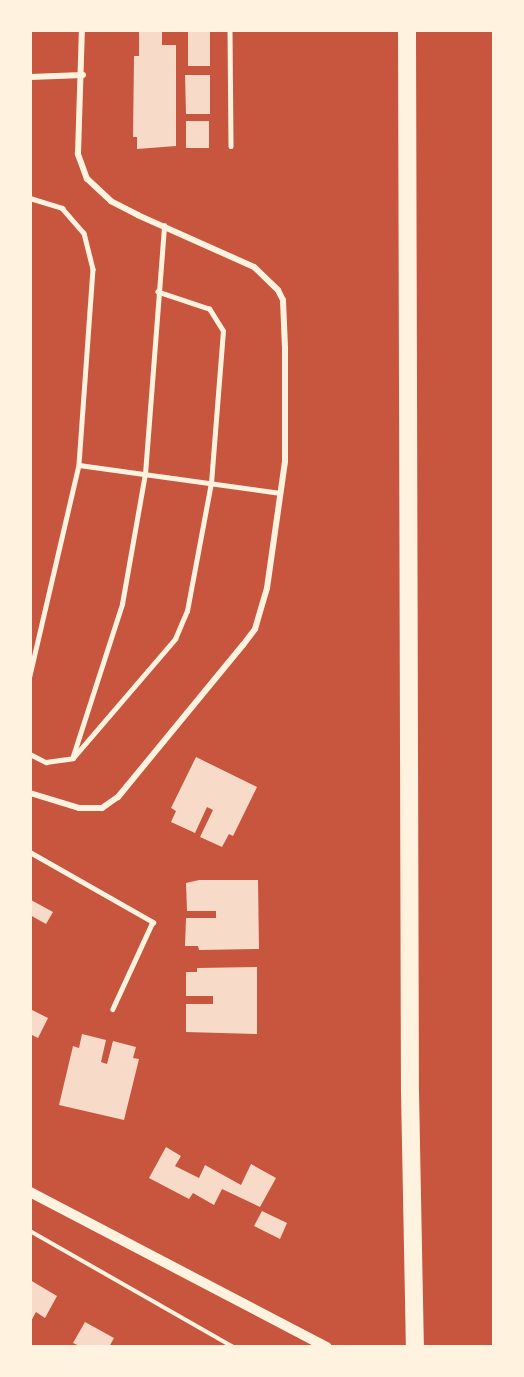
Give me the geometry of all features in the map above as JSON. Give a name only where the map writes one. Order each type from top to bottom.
[{"type":"highway","points":[[407,30],[415,1347]]},
{"type":"street","points":[[30,793],[79,808],[102,808],[118,797],[255,629],[267,588],[285,461],[283,300],[278,290],[254,267],[111,201],[87,179],[78,154],[83,75],[82,30]]},
{"type":"street","points":[[30,77],[83,75]]},
{"type":"street","points":[[30,1192],[327,1347]]},
{"type":"lane","points":[[230,30],[231,146]]},
{"type":"lane","points":[[30,198],[62,207],[84,233],[93,269],[79,465],[30,676]]},
{"type":"lane","points":[[73,758],[122,604],[145,474],[164,226]]},
{"type":"lane","points":[[30,754],[46,762],[73,758],[175,639],[187,611],[211,483],[223,331],[209,309],[158,291]]},
{"type":"lane","points":[[79,465],[280,493]]},
{"type":"lane","points":[[30,852],[153,922],[113,1009]]},
{"type":"path","points":[[30,1231],[233,1347]]},
{"type":"building","points":[[139,30],[162,30],[162,45],[176,45],[176,146],[137,149],[137,137],[133,137],[134,56],[139,56]]},
{"type":"building","points":[[188,30],[210,30],[210,66],[188,66]]},
{"type":"building","points":[[185,75],[210,75],[210,114],[186,114]]},
{"type":"building","points":[[186,121],[209,121],[209,148],[186,148]]},
{"type":"building","points":[[196,757],[257,787],[233,836],[229,834],[222,847],[200,837],[213,810],[207,807],[195,833],[171,822],[176,811],[171,808]]},
{"type":"building","points":[[199,880],[258,880],[259,949],[199,950],[198,946],[185,946],[186,918],[216,918],[216,911],[187,911],[186,883]]},
{"type":"building","points":[[31,900],[53,912],[46,924],[30,915]]},
{"type":"building","points":[[257,967],[257,1034],[186,1032],[186,1004],[213,1004],[213,996],[186,996],[186,972],[197,972],[197,968]]},
{"type":"building","points":[[30,1009],[48,1018],[38,1038],[30,1034]]},
{"type":"building","points":[[82,1034],[106,1040],[101,1062],[107,1064],[113,1041],[136,1047],[133,1058],[139,1059],[124,1120],[59,1105],[73,1046],[79,1048]]},
{"type":"building","points":[[166,1147],[181,1156],[175,1166],[199,1178],[205,1165],[241,1185],[251,1164],[276,1178],[260,1207],[222,1189],[214,1205],[193,1193],[189,1199],[149,1178]]},
{"type":"building","points":[[262,1211],[287,1223],[280,1239],[254,1226]]},
{"type":"building","points":[[30,1280],[57,1296],[45,1318],[36,1312],[30,1323]]},
{"type":"building","points":[[85,1322],[114,1338],[109,1347],[82,1347],[73,1343]]}]
